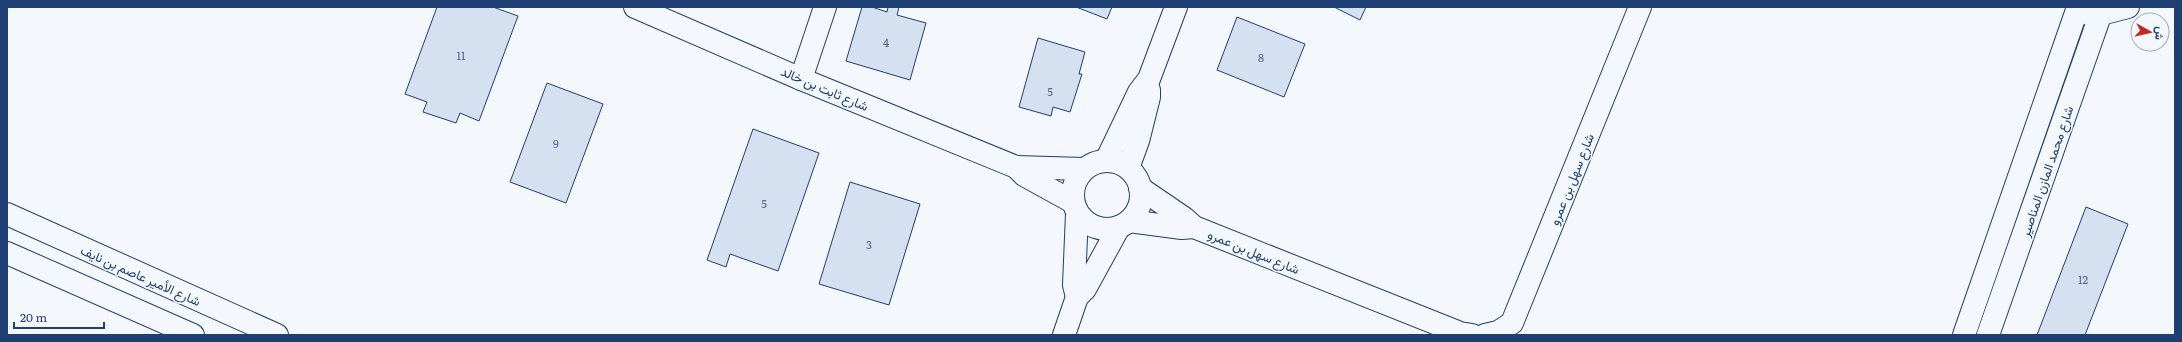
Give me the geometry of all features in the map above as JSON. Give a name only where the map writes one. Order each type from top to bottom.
[{"type":"street","name":"شارع ثابت بن خالد","points":[[636,7],[801,79],[1016,167],[1084,169]]},
{"type":"street","points":[[801,79],[825,7]]},
{"type":"street","points":[[1106,161],[1139,92],[1149,78],[1176,7]]},
{"type":"street","name":"شارع سهل بن عمرو","points":[[1485,335],[1498,332],[1512,323],[1640,7]]},
{"type":"street","points":[[2077,10],[2102,11],[2128,7]]},
{"type":"street","name":"شارع محمد المازن المناصير","points":[[1964,335],[2077,10]]},
{"type":"street","name":"شارع محمد المازن المناصير","points":[[1988,335],[2102,11]]},
{"type":"street","points":[[1128,168],[1138,141],[1149,97],[1149,78]]},
{"type":"street","points":[[1064,335],[1077,297],[1085,289],[1124,224],[1137,212],[1140,200],[1140,188],[1136,178],[1128,168],[1118,162],[1106,161],[1095,163],[1084,169],[1077,179],[1073,190],[1075,207],[1074,286],[1077,297]]},
{"type":"street","name":"شارع ثابت بن خالد","points":[[1016,167],[1024,175],[1075,207]]},
{"type":"street","name":"شارع سهل بن عمرو","points":[[1140,188],[1184,218],[1194,227],[1460,333],[1472,335]]},
{"type":"street","points":[[1075,207],[1085,222],[1096,227],[1107,229],[1124,224]]},
{"type":"street","name":"شارع الأمير عاصم بن نايف","points":[[7,214],[277,335]]},
{"type":"street","name":"شارع سهل بن عمرو","points":[[1124,224],[1182,228],[1194,227]]},
{"type":"street","points":[[7,253],[193,335]]},
{"type":"building","points":[[437,7],[493,7],[518,16],[479,121],[460,113],[456,123],[423,112],[427,102],[405,94]]},
{"type":"building","points":[[862,7],[872,7],[887,12],[888,7],[899,7],[897,15],[926,23],[910,80],[846,61]]},
{"type":"building","points":[[1076,7],[1112,7],[1107,19]]},
{"type":"building","points":[[1334,7],[1366,7],[1360,20]]},
{"type":"building","points":[[1237,17],[1305,44],[1284,97],[1217,70]]},
{"type":"building","points":[[1038,38],[1085,52],[1079,74],[1082,74],[1070,112],[1053,107],[1051,116],[1019,107]]},
{"type":"building","points":[[547,83],[603,104],[566,203],[510,182]]},
{"type":"building","points":[[753,129],[819,153],[778,271],[730,254],[726,267],[707,260]]},
{"type":"building","points":[[850,182],[920,204],[889,305],[819,284]]},
{"type":"building","points":[[2086,207],[2128,224],[2085,335],[2037,335]]}]
